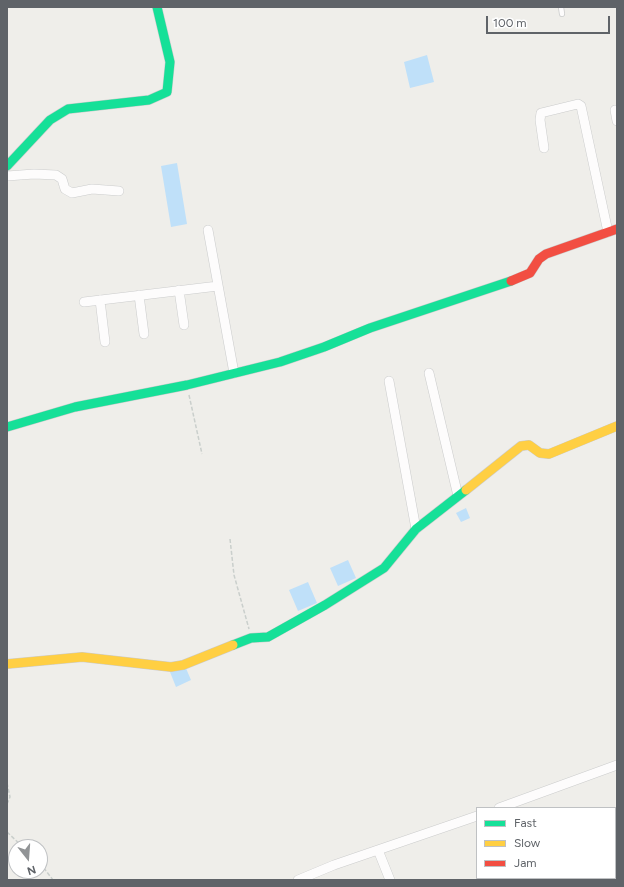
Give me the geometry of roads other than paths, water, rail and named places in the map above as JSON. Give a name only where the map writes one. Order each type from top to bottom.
[{"type":"street","points":[[7,166],[50,120],[68,109],[149,100],[167,92],[170,62],[157,7]]},
{"type":"street","points":[[7,427],[75,407],[187,385],[280,362],[317,350],[370,328],[524,277],[530,273],[539,259],[546,254],[613,230],[581,106],[578,104],[541,113],[540,120],[544,148]]},
{"type":"street","points":[[614,110],[617,121]]},
{"type":"street","points":[[7,176],[34,174],[56,175],[62,179],[65,189],[72,193],[92,189],[119,192]]},
{"type":"street","points":[[208,230],[234,373]]},
{"type":"street","points":[[84,302],[218,286]]},
{"type":"street","points":[[179,290],[184,325]]},
{"type":"street","points":[[139,295],[144,334]]},
{"type":"street","points":[[100,300],[106,342]]},
{"type":"street","points":[[429,373],[458,496]]},
{"type":"street","points":[[389,381],[416,529]]},
{"type":"street","points":[[7,664],[82,657],[171,667],[183,665],[251,638],[268,637],[279,632],[289,623],[325,605],[384,568],[416,529],[521,446],[529,445],[540,454],[549,454],[617,426]]},
{"type":"street","points":[[510,806],[617,765]]},
{"type":"street","points":[[298,880],[318,876],[378,850],[476,816]]},
{"type":"street","points":[[378,850],[390,880]]},
{"type":"lane","points":[[561,7],[562,14]]},
{"type":"water","points":[[427,55],[434,82],[410,88],[404,62]]},
{"type":"water","points":[[177,163],[187,224],[171,227],[161,166]]},
{"type":"water","points":[[466,508],[470,518],[461,522],[456,513]]},
{"type":"water","points":[[348,560],[356,578],[338,586],[330,568]]},
{"type":"water","points":[[308,582],[317,603],[298,611],[289,590]]},
{"type":"water","points":[[185,666],[191,680],[176,687],[170,672]]}]
